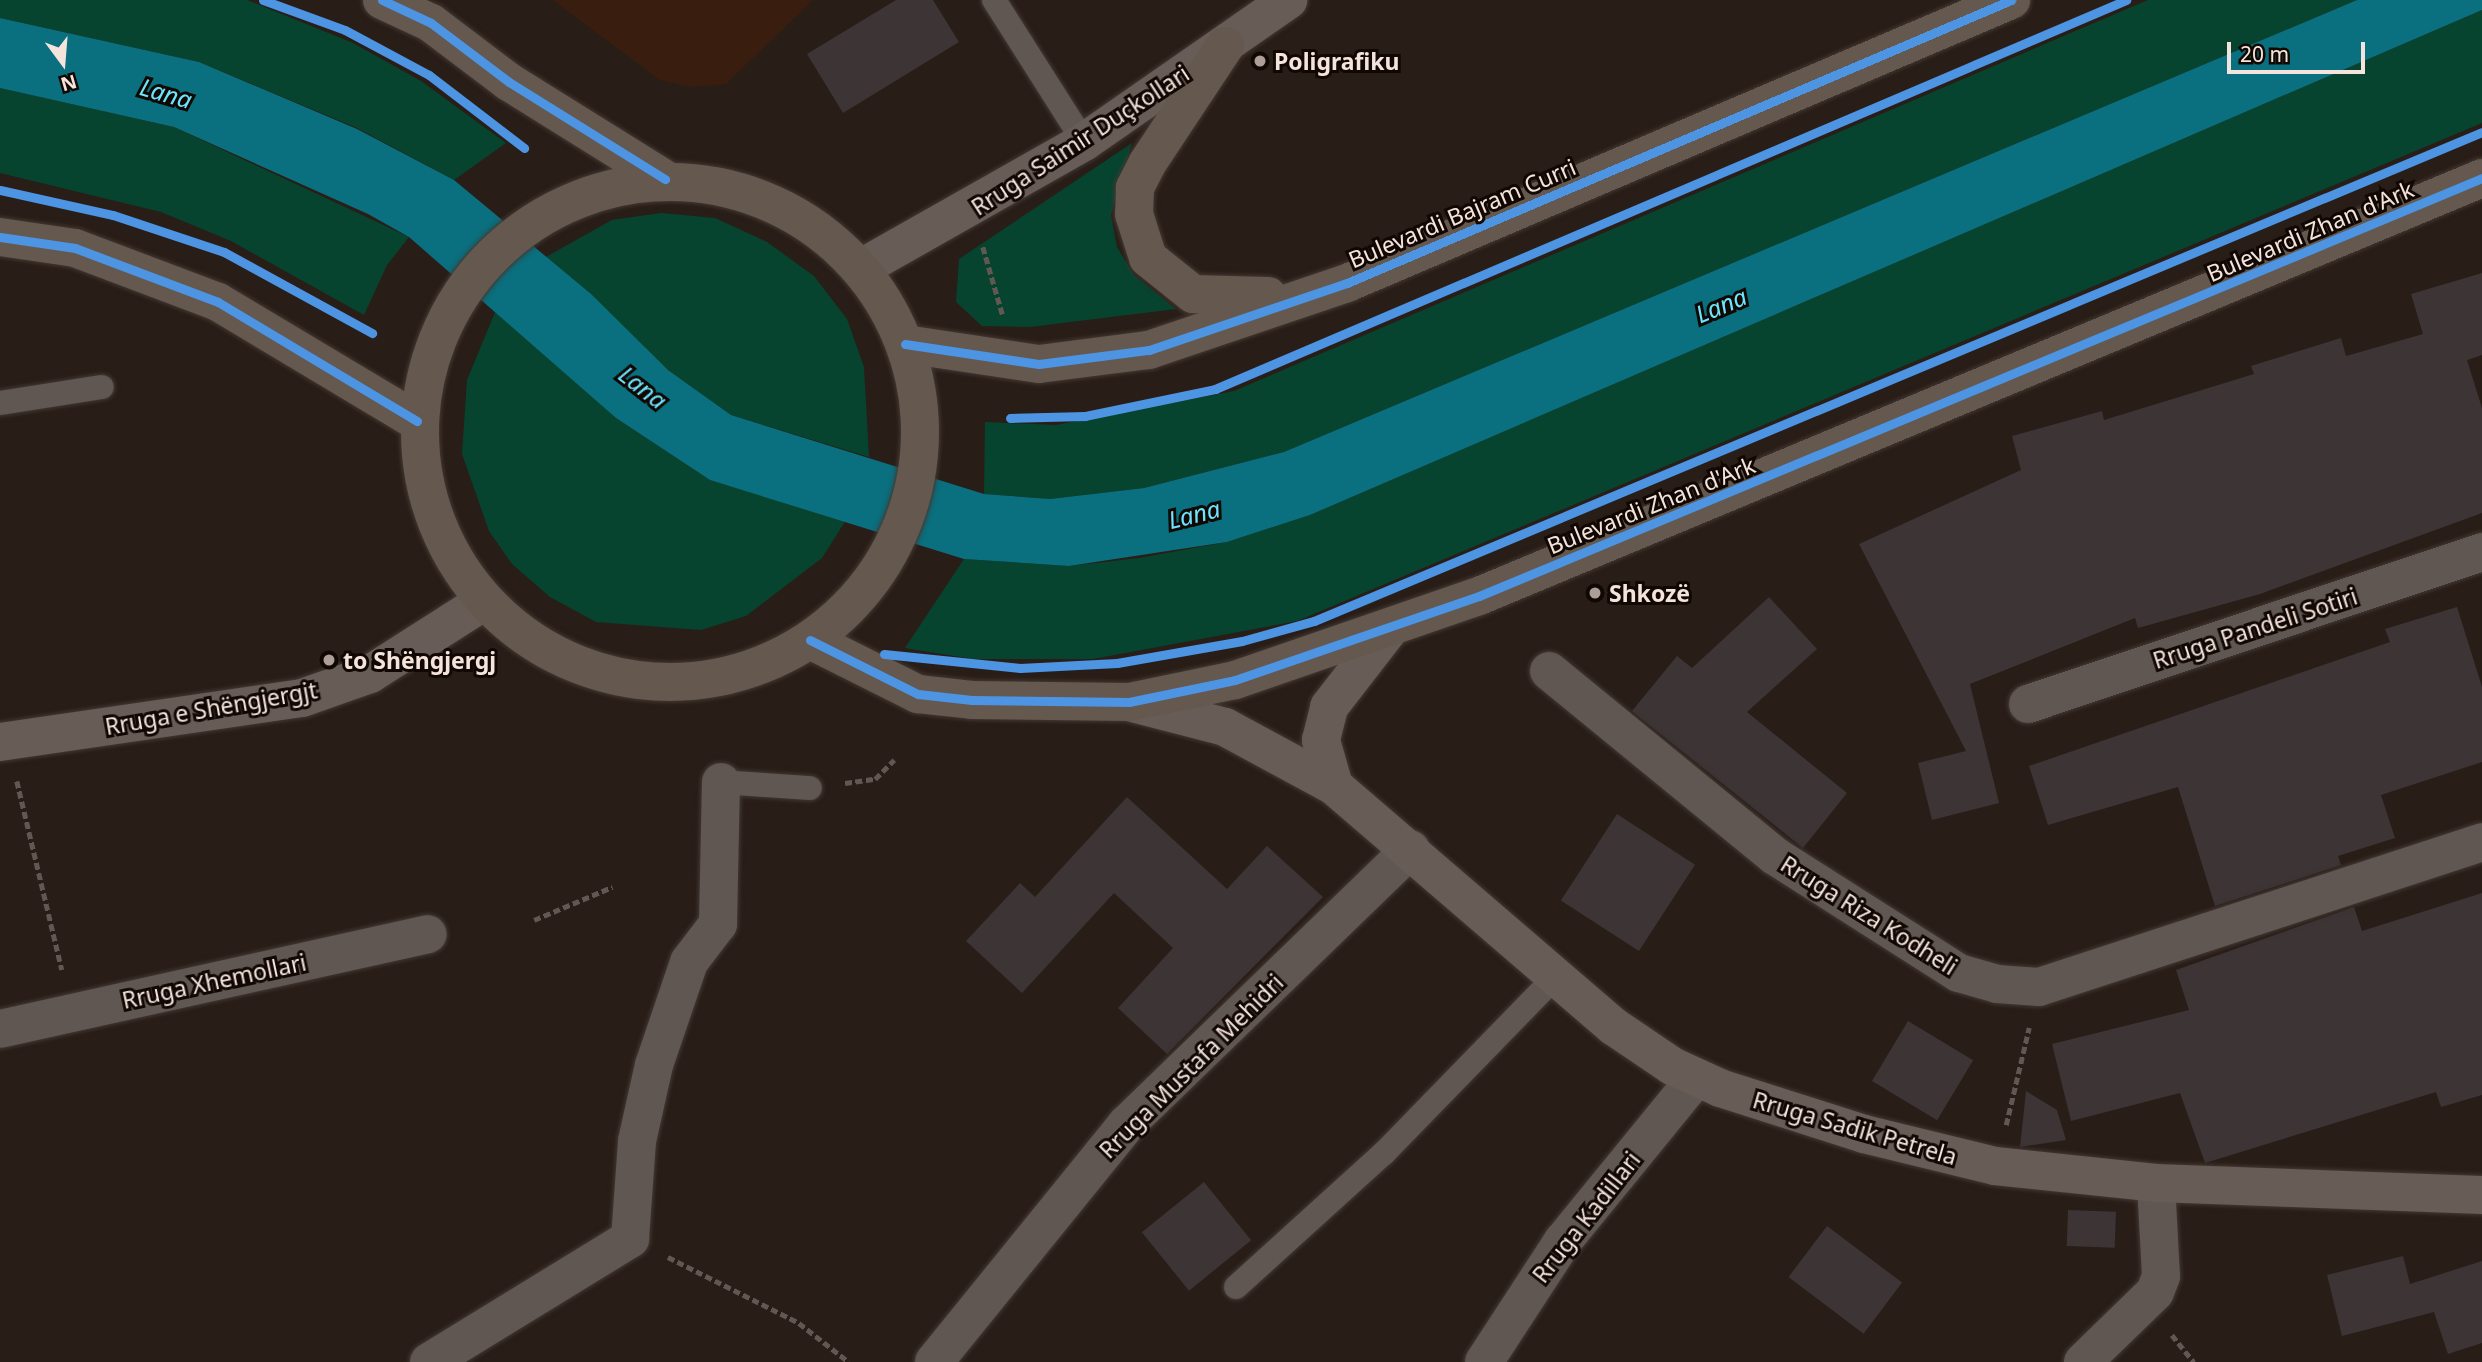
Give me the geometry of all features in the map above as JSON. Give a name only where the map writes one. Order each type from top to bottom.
[{"type":"main road","points":[[382,0],[425,11],[509,82],[665,179],[752,195],[792,213],[863,267],[905,344],[920,412],[915,485],[890,554],[870,584],[810,640],[756,668],[698,682],[637,682],[558,657],[526,639],[483,602],[445,541],[423,485],[417,421],[439,331],[491,254],[569,202],[665,179]]},
{"type":"main road","name":"Rruga Saimir Duçkollari","points":[[863,267],[1084,142],[1288,0]]},
{"type":"main road","name":"Bulevardi Bajram Curri","points":[[905,344],[1025,363],[1094,361],[1149,350],[1347,283],[2011,0]]},
{"type":"main road","points":[[1225,46],[1135,188],[1134,214],[1147,258],[1193,294],[1212,298],[1242,300],[1347,283]]},
{"type":"main road","name":"Bulevardi Zhan d'Ark","points":[[810,640],[918,694],[1064,705],[1129,702],[1235,680],[1391,627],[2014,378],[2482,178]]},
{"type":"main road","points":[[0,237],[75,248],[218,302],[417,421]]},
{"type":"main road","name":"Rruga e Shëngjergjt","points":[[0,742],[302,698],[370,674],[483,602]]},
{"type":"main road","points":[[1334,786],[1321,740],[1329,707],[1391,627]]},
{"type":"main road","name":"Rruga Sadik Petrela","points":[[1129,702],[1225,727],[1334,786],[1633,1041],[1696,1078],[1864,1134],[1996,1166],[2156,1183],[2482,1195]]},
{"type":"street","name":"Rruga Pandeli Sotiri","points":[[2028,704],[2482,552]]},
{"type":"street","name":"Rruga Riza Kodheli","points":[[1549,671],[1775,856],[1959,973],[2039,987],[2482,842]]},
{"type":"street","points":[[429,1362],[630,1239],[635,1154],[654,1065],[689,962],[718,924],[721,782]]},
{"type":"street","name":"Rruga Mustafa Mehidri","points":[[934,1362],[1127,1124],[1411,849]]},
{"type":"street","name":"Rruga Xhemollari","points":[[0,1029],[428,934]]},
{"type":"street","name":"Rruga Kadillari","points":[[1484,1362],[1563,1241],[1696,1078]]},
{"type":"street","points":[[2083,1362],[2155,1292],[2161,1276],[2156,1183]]},
{"type":"lane","points":[[995,0],[1084,142]]},
{"type":"lane","points":[[0,404],[102,387]]},
{"type":"lane","points":[[721,782],[810,788]]},
{"type":"lane","points":[[1236,1287],[1384,1153],[1556,976]]},
{"type":"path","points":[[981,242],[1006,327]]},
{"type":"path","points":[[876,779],[894,760]]},
{"type":"path","points":[[17,780],[72,1012]]},
{"type":"path","points":[[534,920],[612,887]]},
{"type":"path","points":[[1996,1166],[2039,987]]},
{"type":"path","points":[[630,1239],[799,1323],[849,1362]]},
{"type":"shaded area","points":[[553,0],[813,0],[726,84],[691,87],[660,80]]},
{"type":"green space","points":[[0,0],[247,0],[353,43],[421,81],[506,143],[454,180],[357,128],[199,62],[0,18]]},
{"type":"green space","points":[[2148,0],[2357,0],[1284,452],[1144,488],[1050,499],[984,494],[985,422],[1056,425],[1234,391]]},
{"type":"green space","points":[[2482,10],[2482,123],[1297,621],[1093,659],[973,659],[905,648],[964,559],[1069,566],[1139,558],[1227,542],[1310,515]]},
{"type":"green space","points":[[0,88],[174,127],[409,237],[387,265],[364,315],[231,241],[161,212],[0,173]]},
{"type":"green space","points":[[1132,143],[1111,215],[1117,247],[1134,275],[1176,309],[1030,327],[982,326],[956,302],[959,259]]},
{"type":"green space","points":[[661,213],[715,218],[767,242],[814,276],[847,319],[864,367],[869,457],[731,415],[668,370],[544,258],[612,220]]},
{"type":"green space","points":[[496,310],[616,418],[710,480],[846,520],[822,558],[746,616],[701,630],[596,622],[550,597],[512,564],[489,531],[462,454],[467,380]]},
{"type":"water","name":"Lana","points":[[2357,0],[2482,0],[2482,10],[1310,515],[1227,542],[1069,566],[964,559],[710,480],[616,418],[409,237],[368,214],[174,127],[0,88],[0,18],[199,62],[357,129],[454,180],[591,294],[668,370],[731,415],[984,494],[1050,499],[1144,488],[1284,452]]},
{"type":"building","points":[[896,0],[933,0],[959,42],[843,113],[807,54]]},
{"type":"building","points":[[2482,273],[2482,355],[2467,360],[2482,408],[2482,513],[2260,594],[2138,628],[2135,618],[1970,684],[1999,803],[1932,820],[1918,763],[1966,751],[1859,544],[2021,470],[2012,436],[2102,411],[2104,420],[2254,374],[2251,366],[2341,338],[2346,356],[2423,334],[2411,294]]},
{"type":"building","points":[[1769,597],[1817,649],[1747,712],[1847,793],[1803,848],[1632,711],[1677,656],[1692,668]]},
{"type":"building","points":[[2457,607],[2482,687],[2482,762],[2381,795],[2395,838],[2338,856],[2341,865],[2215,906],[2178,787],[2048,825],[2029,766],[2390,642],[2385,629]]},
{"type":"building","points":[[1127,797],[1227,889],[1267,846],[1323,897],[1167,1054],[1118,1008],[1173,948],[1114,893],[1022,993],[966,941],[1020,883],[1035,897]]},
{"type":"building","points":[[1617,814],[1695,865],[1639,951],[1561,900]]},
{"type":"building","points":[[2482,893],[2482,1095],[2441,1107],[2436,1092],[2205,1163],[2180,1093],[2071,1121],[2052,1044],[2189,1010],[2176,970],[2354,907],[2362,931]]},
{"type":"building","points":[[1908,1021],[1973,1060],[1937,1120],[1872,1081]]},
{"type":"building","points":[[2026,1091],[2057,1110],[2066,1140],[2020,1147]]},
{"type":"building","points":[[1204,1182],[1251,1240],[1189,1291],[1142,1232]]},
{"type":"building","points":[[2068,1210],[2116,1212],[2115,1248],[2067,1246]]},
{"type":"building","points":[[1827,1226],[1902,1283],[1864,1334],[1788,1277]]},
{"type":"building","points":[[2403,1256],[2410,1284],[2482,1261],[2482,1343],[2448,1354],[2434,1312],[2342,1336],[2327,1275]]},
{"type":"cycle path","points":[[263,0],[345,30],[429,75],[524,148]]},
{"type":"cycle path","points":[[382,0],[431,23],[509,82],[665,179]]},
{"type":"cycle path","points":[[905,344],[1039,364],[1149,350],[1347,283],[2011,0]]},
{"type":"cycle path","points":[[1010,418],[1085,416],[1215,389],[2126,0]]},
{"type":"cycle path","points":[[884,654],[1020,668],[1117,663],[1242,641],[1314,621],[2482,132]]},
{"type":"cycle path","points":[[810,640],[918,694],[972,700],[1129,702],[1235,680],[1479,596],[2482,178]]},
{"type":"cycle path","points":[[0,190],[113,215],[224,252],[372,333]]},
{"type":"cycle path","points":[[0,237],[75,248],[218,302],[417,421]]},
{"type":"place","name":"Poligrafiku","points":[[1260,61]]},
{"type":"place","name":"Shkozë","points":[[1595,593]]},
{"type":"place","name":"to Shëngjergj","points":[[329,660]]}]
